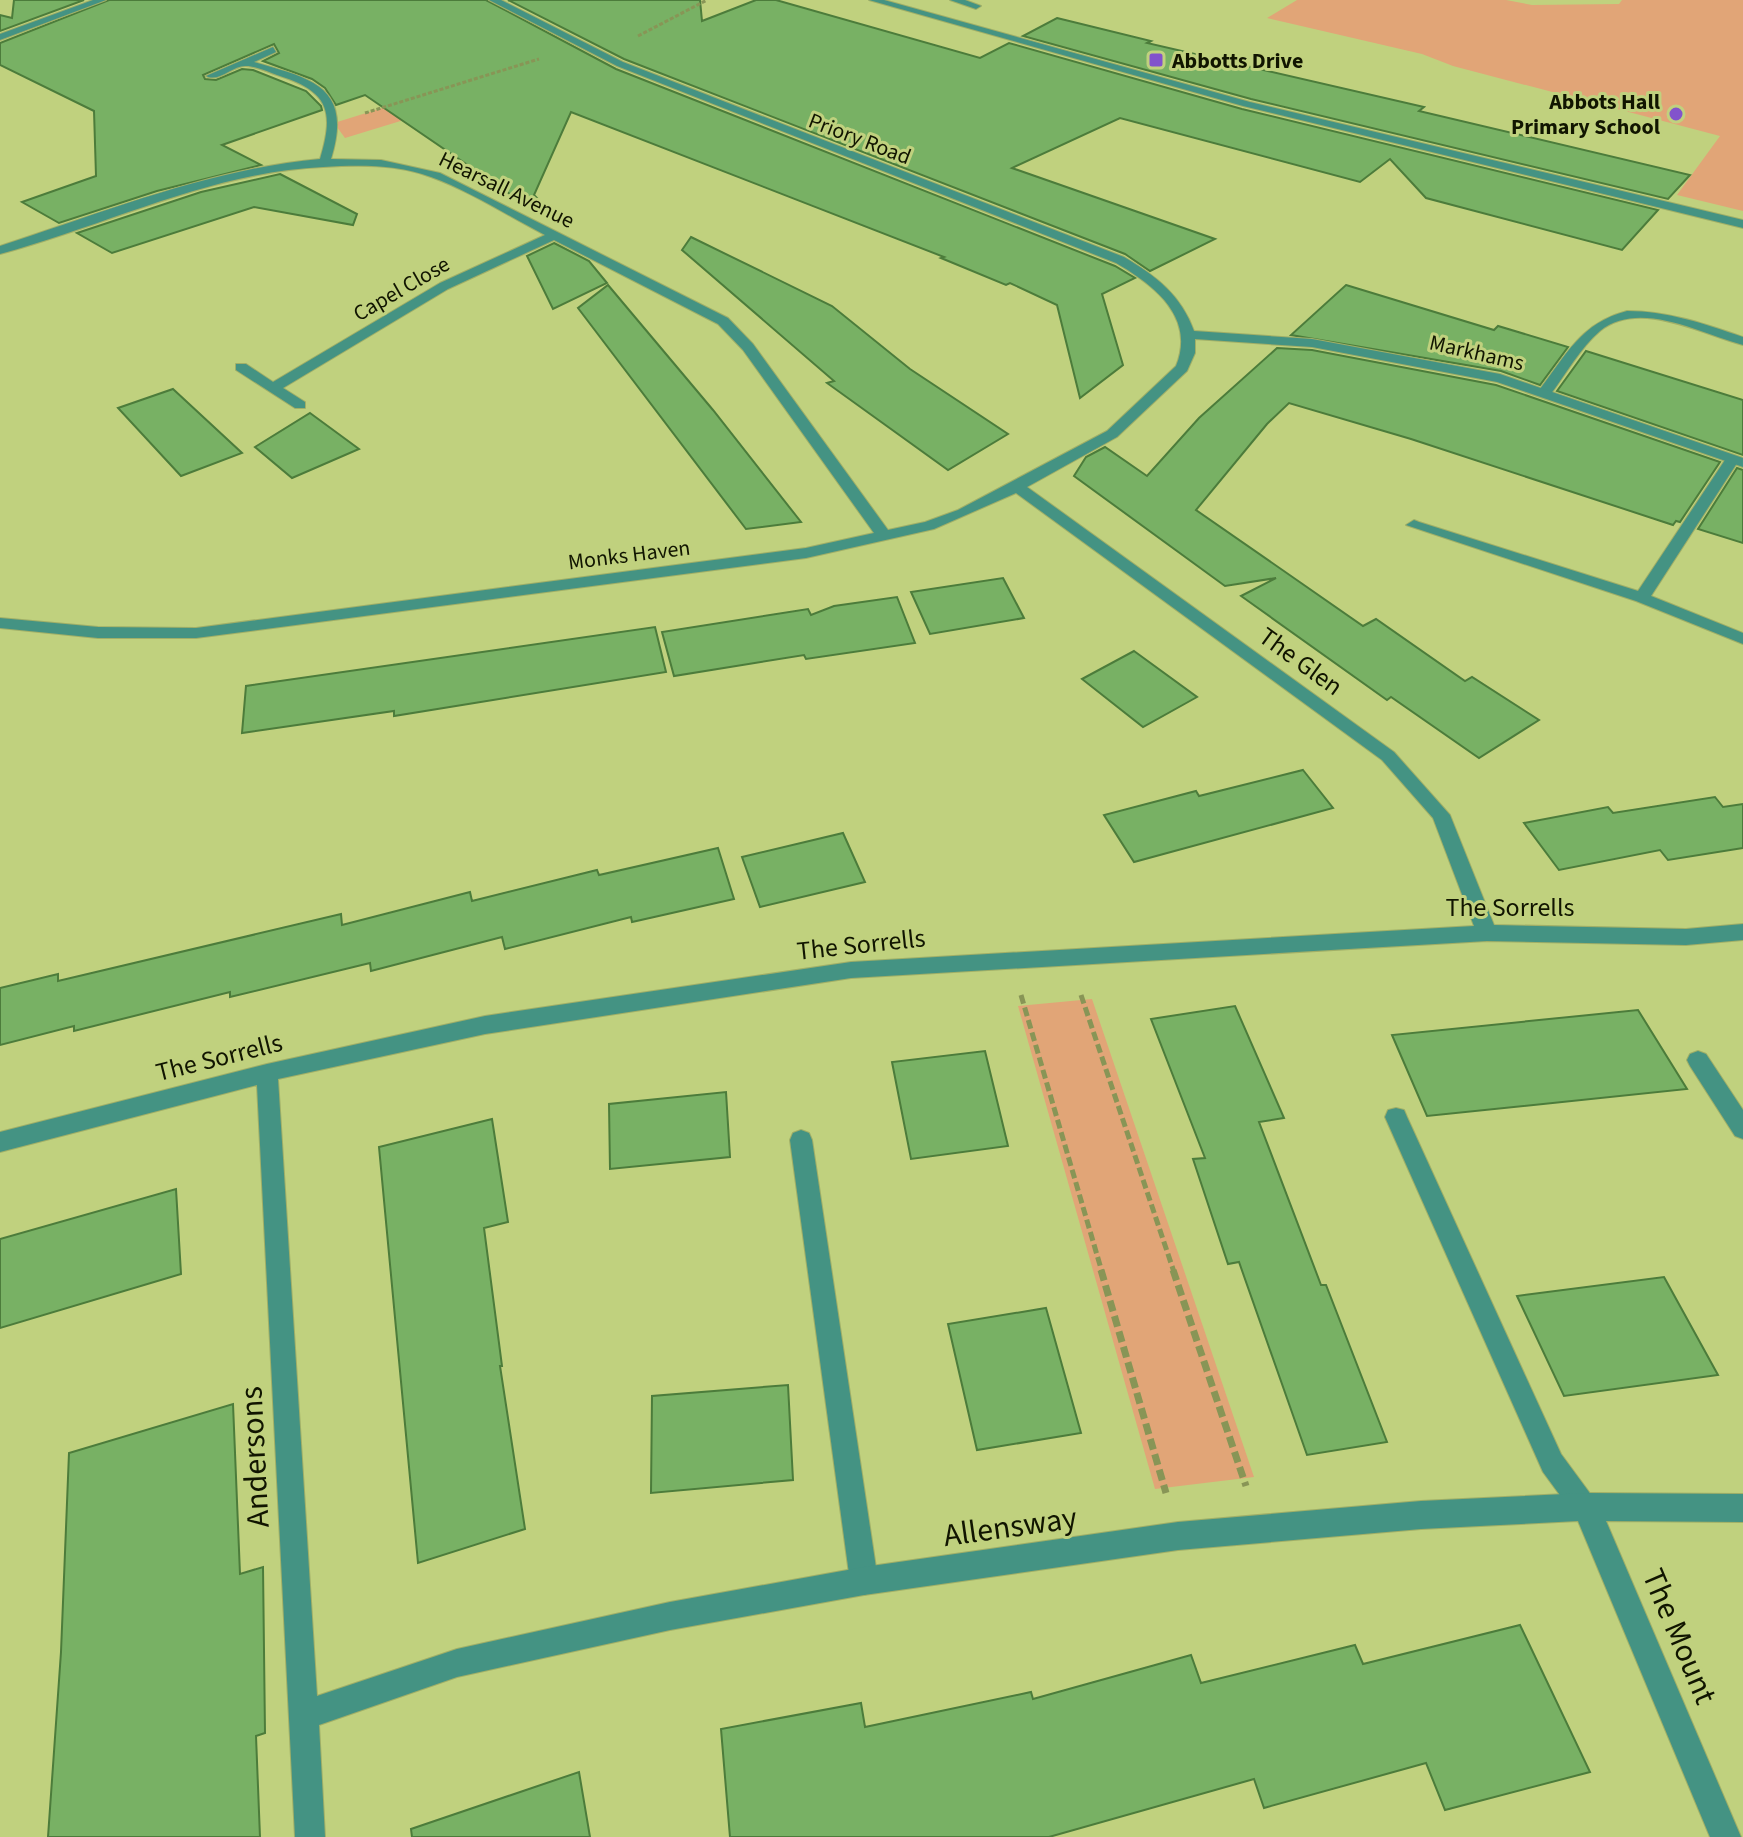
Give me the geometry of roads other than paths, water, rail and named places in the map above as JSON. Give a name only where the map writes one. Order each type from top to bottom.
[{"type":"street","points":[[0,37],[101,0]]},
{"type":"street","name":"Priory Road","points":[[494,0],[602,56],[822,146],[1120,260],[1152,279],[1172,300],[1189,335]]},
{"type":"street","points":[[874,0],[1247,104],[1743,224]]},
{"type":"street","points":[[955,0],[976,6]]},
{"type":"street","points":[[63,4],[79,8]]},
{"type":"street","points":[[211,76],[273,50]]},
{"type":"street","points":[[244,62],[300,80],[329,102],[334,123],[324,164]]},
{"type":"street","name":"Hearsall Avenue","points":[[0,250],[213,181],[293,165],[365,162],[414,168],[436,175],[723,321],[748,347],[883,535]]},
{"type":"street","name":"Capel Close","points":[[273,388],[444,286],[555,235]]},
{"type":"street","points":[[1545,392],[1596,327],[1624,313],[1664,317],[1743,341]]},
{"type":"street","name":"Markhams","points":[[1189,335],[1254,338],[1364,350],[1500,378],[1737,462]]},
{"type":"street","name":"Monks Haven","points":[[0,623],[133,635],[196,633],[806,553],[929,526],[1017,487],[1112,434],[1182,368],[1188,353],[1189,335]]},
{"type":"street","points":[[241,367],[300,405]]},
{"type":"street","points":[[1642,598],[1737,462]]},
{"type":"street","name":"The Glen","points":[[1017,487],[1388,756],[1441,815],[1487,933]]},
{"type":"street","points":[[1414,525],[1642,598],[1743,639]]},
{"type":"street","name":"The Sorrells","points":[[0,1142],[267,1073],[485,1025],[851,970],[1067,955],[1487,933],[1686,937],[1743,932]]},
{"type":"street","points":[[1698,1060],[1743,1129]]},
{"type":"street","name":"Andersons","points":[[267,1073],[310,1837]]},
{"type":"street","name":"The Mount","points":[[1396,1117],[1552,1463],[1586,1507],[1726,1837]]},
{"type":"street","points":[[801,1140],[864,1581]]},
{"type":"street","name":"Allensway","points":[[302,1716],[457,1663],[670,1616],[864,1581],[1178,1536],[1261,1528],[1421,1515],[1586,1507],[1743,1508]]},
{"type":"place","name":"Abbotts Drive","points":[[1156,60]]},
{"type":"place","name":"Abbots Hall Primary School","points":[[1676,114]]}]
